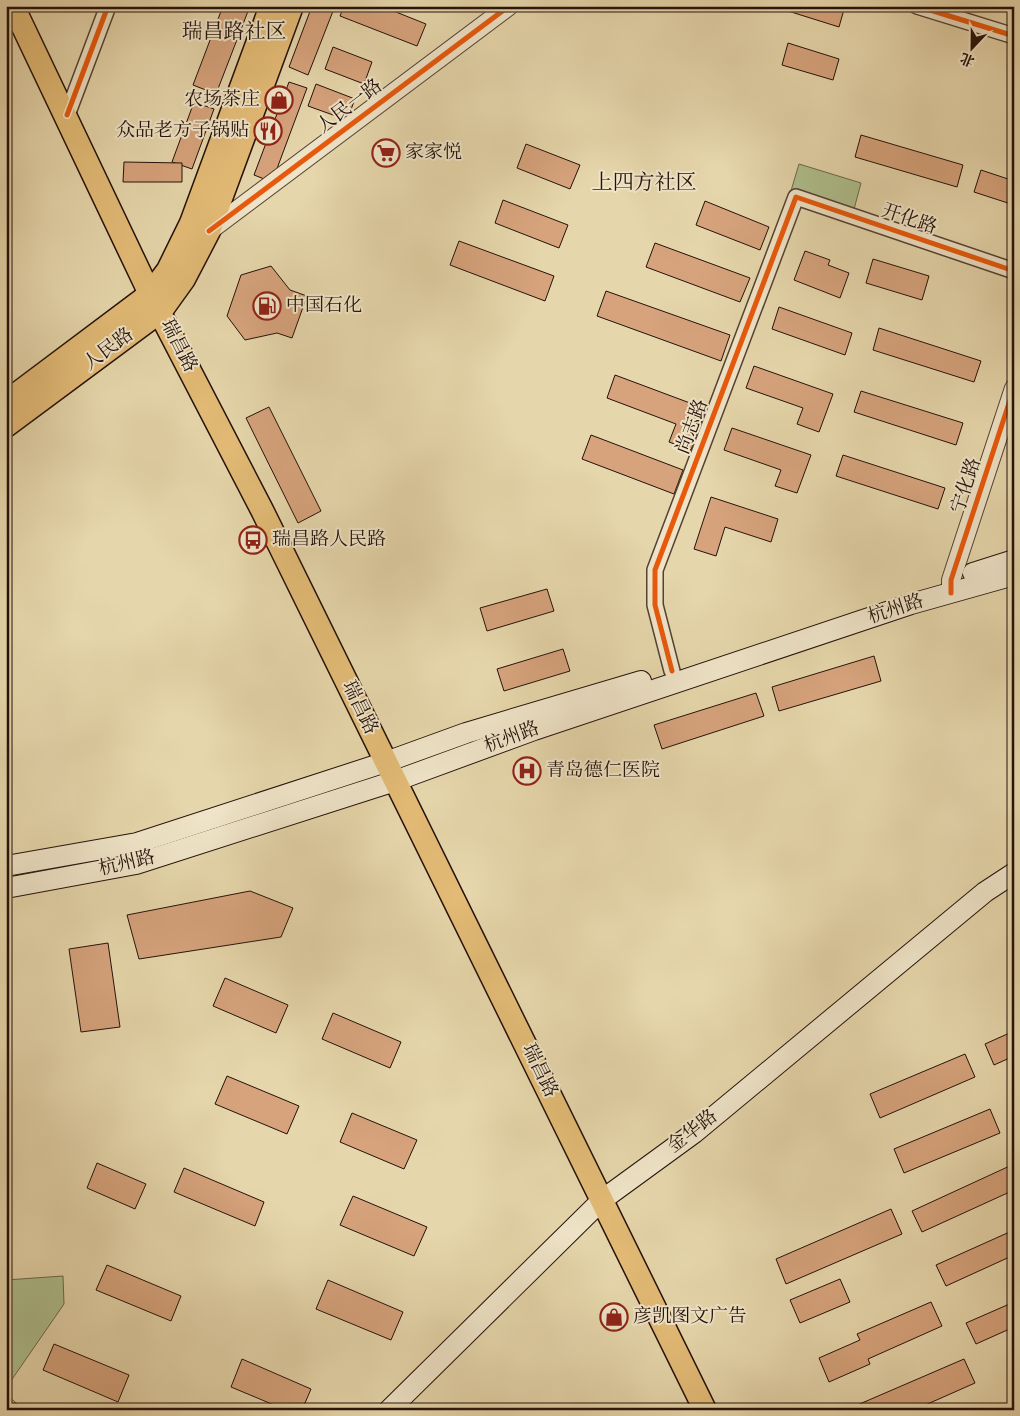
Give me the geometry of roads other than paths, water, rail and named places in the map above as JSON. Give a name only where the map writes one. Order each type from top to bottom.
[{"type":"main road","name":"瑞昌路","points":[[13,6],[156,303],[390,771],[705,1410]]},
{"type":"main road","name":"人民路","points":[[6,402],[156,303],[168,270],[191,223],[271,6]]},
{"type":"main road","name":"人民路","points":[[6,426],[184,279],[209,231],[292,6]]},
{"type":"main road","name":"杭州路","points":[[6,866],[137,843],[534,730],[951,586],[1014,560]]},
{"type":"main road","name":"杭州路","points":[[6,888],[136,864],[390,771],[466,733],[951,586],[1014,575]]},
{"type":"main road","name":"金华路","points":[[389,1410],[602,1200],[694,1133],[985,892],[1014,873]]},
{"type":"street","points":[[66,115],[108,6]]},
{"type":"street","name":"人民一路","points":[[209,231],[509,6]]},
{"type":"street","points":[[917,6],[1014,36]]},
{"type":"street","name":"开化路","points":[[796,197],[1014,271]]},
{"type":"street","name":"尚志路","points":[[672,671],[655,605],[655,570],[796,197]]},
{"type":"street","name":"宁化路","points":[[951,586],[1014,388]]},
{"type":"place","name":"农场茶庄","points":[[279,100]]},
{"type":"place","name":"众品老方子锅贴","points":[[268,131]]},
{"type":"place","name":"家家悦","points":[[386,153]]},
{"type":"place","name":"中国石化","points":[[267,306]]},
{"type":"place","name":"瑞昌路人民路","points":[[253,540]]},
{"type":"place","name":"青岛德仁医院","points":[[527,771]]},
{"type":"place","name":"彦凯图文广告","points":[[614,1317]]},
{"type":"district","name":"瑞昌路社区","points":[[234,32]]},
{"type":"district","name":"上四方社区","points":[[644,183]]}]
